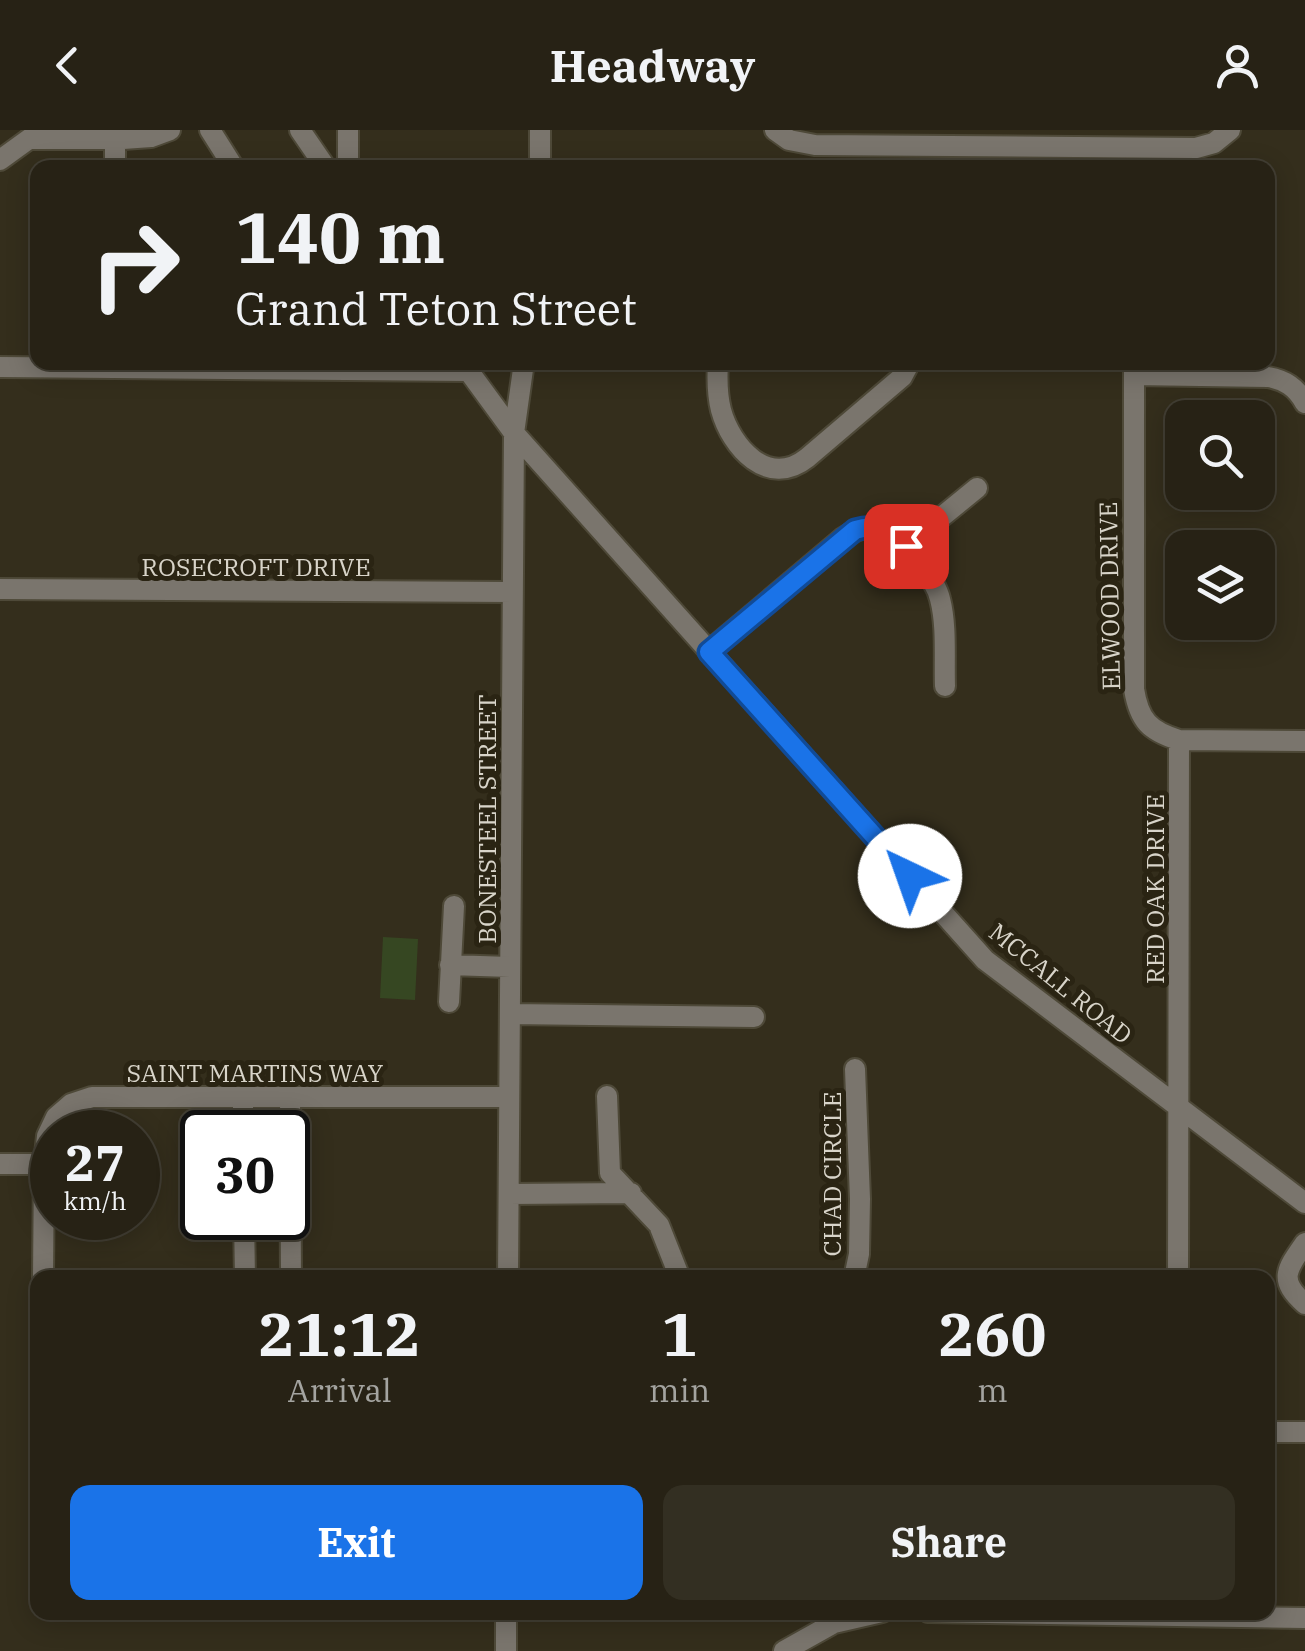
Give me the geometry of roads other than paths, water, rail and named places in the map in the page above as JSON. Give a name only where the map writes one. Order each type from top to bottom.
[{"type":"street","points":[[0,160],[30,139],[151,137],[170,130]]},
{"type":"street","points":[[210,130],[229,160]]},
{"type":"street","points":[[300,130],[321,160]]},
{"type":"street","points":[[348,130],[348,160]]},
{"type":"street","points":[[540,130],[540,160]]},
{"type":"street","points":[[782,135],[816,145],[999,139],[1137,158],[1214,143],[1230,130]]},
{"type":"street","points":[[115,139],[115,160]]},
{"type":"street","points":[[0,367],[30,367]]},
{"type":"street","name":"MCCALL ROAD","points":[[467,370],[514,432],[985,960],[1305,1203]]},
{"type":"street","name":"BONESTEEL STREET","points":[[508,1270],[514,432],[523,370]]},
{"type":"street","points":[[718,370],[722,413],[734,438],[762,466],[782,470],[798,465],[906,370]]},
{"type":"street","name":"ELWOOD DRIVE","points":[[1134,370],[1134,690],[1137,708],[1147,724],[1179,740]]},
{"type":"street","points":[[1151,370],[1281,379],[1305,403]]},
{"type":"street","points":[[906,546],[977,488]]},
{"type":"street","points":[[709,652],[855,530],[867,526],[882,528],[906,546],[933,580],[940,596],[945,686]]},
{"type":"street","name":"ROSECROFT DRIVE","points":[[0,589],[512,592]]},
{"type":"street","points":[[1179,740],[1305,741]]},
{"type":"street","name":"RED OAK DRIVE","points":[[1178,1270],[1179,740]]},
{"type":"street","points":[[448,1002],[454,906]]},
{"type":"street","points":[[450,965],[510,967]]},
{"type":"street","points":[[510,1014],[754,1016]]},
{"type":"street","name":"CHAD CIRCLE","points":[[855,1069],[860,1198],[856,1270]]},
{"type":"street","points":[[607,1096],[610,1173],[659,1225],[677,1270]]},
{"type":"street","points":[[243,1097],[243,1110]]},
{"type":"street","points":[[290,1097],[291,1270]]},
{"type":"street","name":"SAINT MARTINS WAY","points":[[64,1110],[92,1098],[509,1097]]},
{"type":"street","points":[[0,1164],[30,1164]]},
{"type":"street","points":[[508,1194],[631,1193]]},
{"type":"street","name":"SAINT MARTINS WAY","points":[[43,1240],[43,1270]]},
{"type":"street","points":[[244,1240],[244,1270]]},
{"type":"street","points":[[1305,1243],[1290,1263],[1287,1282],[1305,1304]]},
{"type":"street","points":[[1275,1432],[1305,1432]]},
{"type":"street","points":[[1275,1618],[1305,1618]]},
{"type":"street","points":[[506,1620],[506,1651]]},
{"type":"street","points":[[784,1651],[834,1623],[847,1620]]}]
